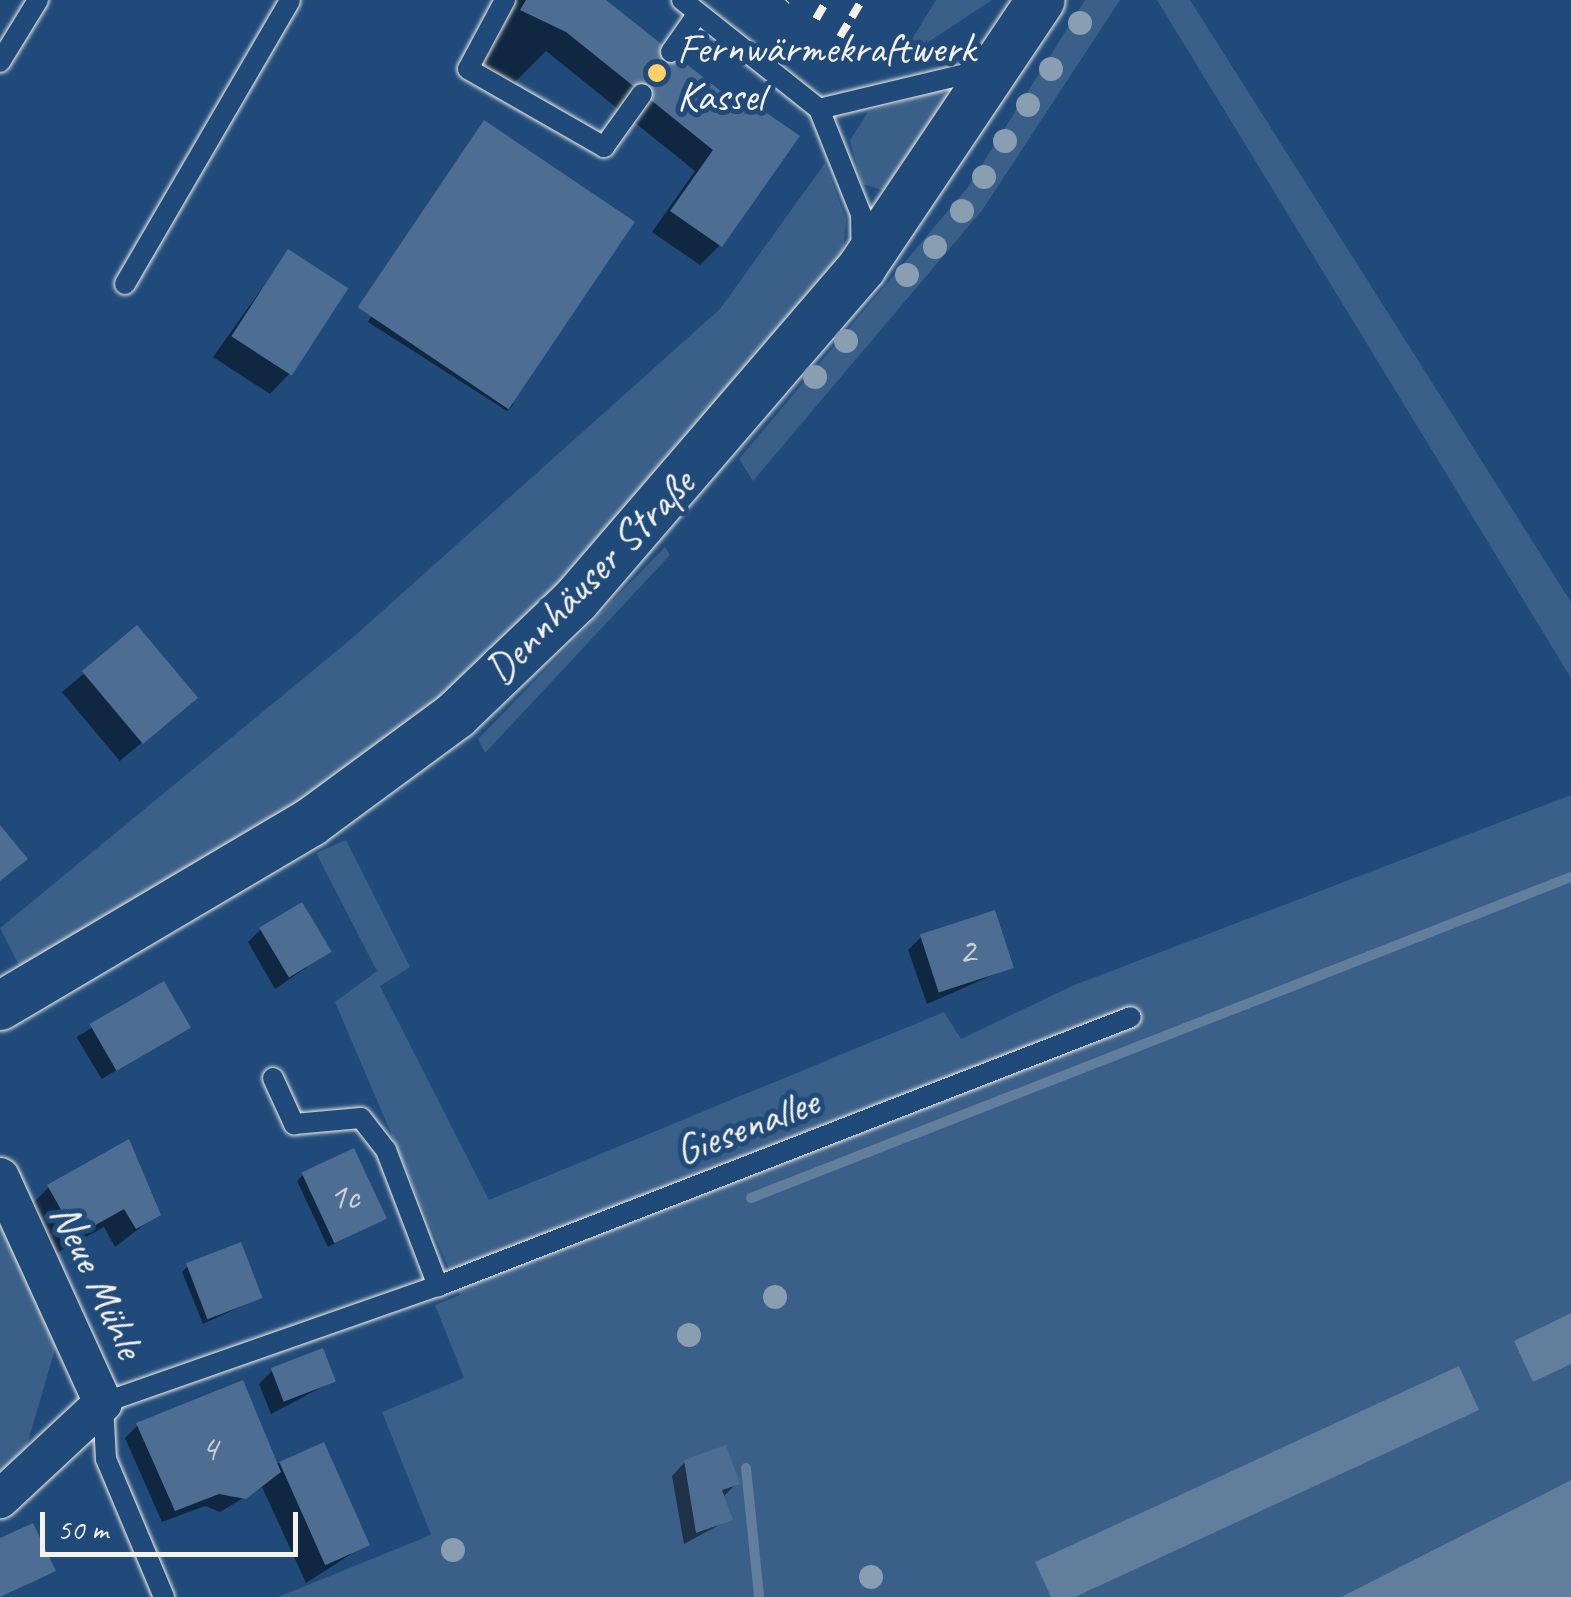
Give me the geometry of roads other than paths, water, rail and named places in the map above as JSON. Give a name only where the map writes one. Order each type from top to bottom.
[{"type":"street","name":"Dennhäuser Straße","points":[[5,996],[187,903],[456,716],[647,525],[862,267],[1042,0]]},
{"type":"street","name":"Neue Mühle","points":[[0,1177],[104,1403],[0,1499]]},
{"type":"lane","points":[[0,62],[38,0]]},
{"type":"lane","points":[[125,284],[290,0]]},
{"type":"lane","points":[[505,0],[468,68],[604,147],[642,94]]},
{"type":"lane","points":[[670,52],[689,8],[819,109],[862,214],[862,267]]},
{"type":"lane","points":[[819,109],[1001,66]]},
{"type":"lane","name":"Giesenallee","points":[[104,1403],[438,1286],[1131,1017]]},
{"type":"lane","points":[[272,1078],[294,1124],[361,1118],[386,1150],[438,1286]]},
{"type":"lane","points":[[104,1403],[106,1459],[164,1597]]},
{"type":"waterway","points":[[751,1198],[1571,877]]},
{"type":"waterway","points":[[746,1468],[759,1597]]},
{"type":"railway","points":[[816,19],[827,0]]},
{"type":"railway","points":[[840,37],[862,0]]},
{"type":"place","name":"Fernwärmekraftwerk Kassel","points":[[657,73]]}]
